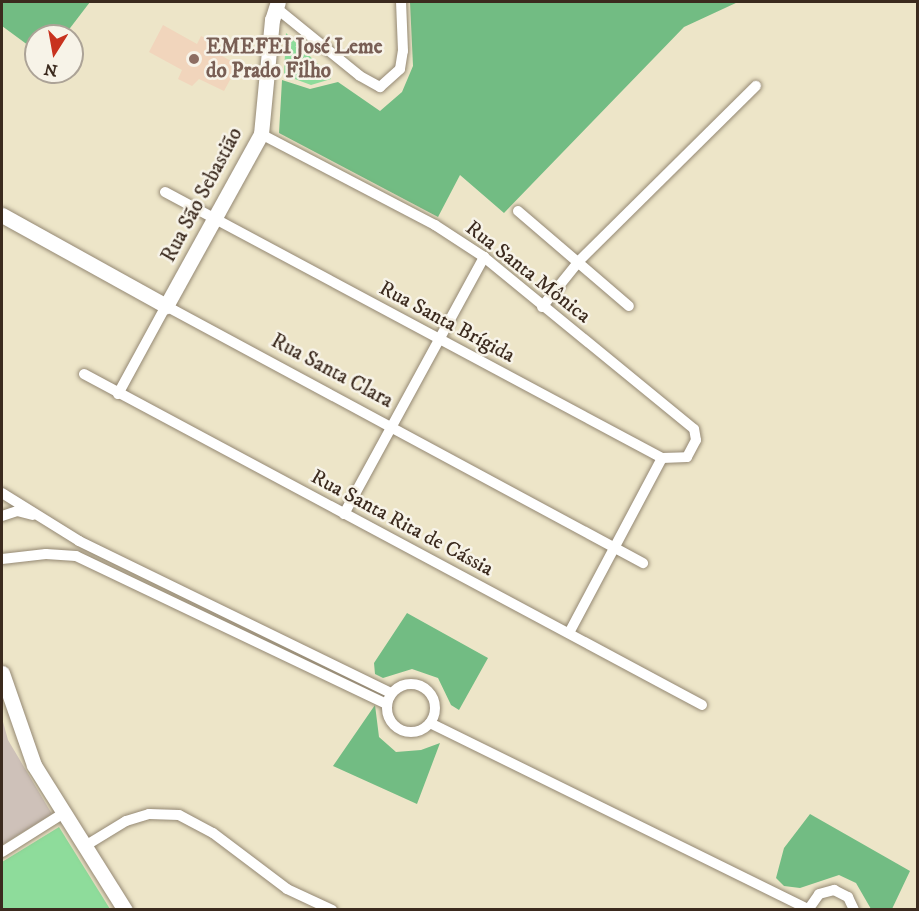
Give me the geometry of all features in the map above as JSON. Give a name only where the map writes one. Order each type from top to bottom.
[{"type":"street","points":[[277,4],[374,87],[388,81],[399,69],[403,51],[401,2]]},
{"type":"street","name":"Rua São Sebastião","points":[[118,394],[261,134],[277,4]]},
{"type":"street","points":[[542,307],[579,262],[756,86]]},
{"type":"street","name":"Rua Santa Mônica","points":[[261,134],[435,225],[484,257],[542,307],[694,429],[696,440],[687,457],[677,461],[662,458]]},
{"type":"street","name":"Rua Santa Brígida","points":[[165,192],[662,458]]},
{"type":"street","points":[[518,211],[629,306]]},
{"type":"street","name":"Rua Santa Clara","points":[[2,215],[643,563]]},
{"type":"street","points":[[344,514],[484,257]]},
{"type":"street","name":"Rua Santa Rita de Cássia","points":[[84,374],[702,705]]},
{"type":"street","points":[[569,633],[662,458]]},
{"type":"street","points":[[2,493],[80,541],[391,693]]},
{"type":"street","points":[[2,516],[17,511],[42,518]]},
{"type":"street","points":[[2,560],[46,554],[76,556],[386,704]]},
{"type":"street","points":[[2,673],[34,765],[125,909]]},
{"type":"street","points":[[413,683],[427,690],[435,704],[430,723],[417,731],[401,730],[389,719],[386,704],[391,693],[413,683]]},
{"type":"street","points":[[430,723],[808,909],[819,894],[834,890],[848,897],[854,909]]},
{"type":"street","points":[[2,852],[64,813]]},
{"type":"street","points":[[85,846],[126,821],[148,814],[179,815],[213,833],[287,889],[332,909]]},
{"type":"shaded area","name":"EMEFEI José Leme do Prado Filho","points":[[163,25],[197,44],[201,36],[218,45],[215,52],[238,65],[224,91],[199,79],[192,86],[178,79],[182,70],[149,52]]},
{"type":"shaded area","points":[[2,718],[8,740],[52,814],[2,845]]},
{"type":"green space","points":[[2,2],[90,2],[73,24],[24,24],[24,42],[2,26]]},
{"type":"green space","points":[[410,2],[738,2],[684,27],[504,213],[460,175],[438,217],[279,133],[282,80],[310,89],[338,82],[380,111],[402,92],[413,66]]},
{"type":"green space","points":[[286,33],[331,79],[311,85],[284,75]]},
{"type":"green space","points":[[407,613],[488,658],[459,710],[451,705],[438,678],[412,669],[383,678],[375,674],[374,663]]},
{"type":"green space","points":[[375,705],[379,737],[396,752],[421,750],[440,743],[417,804],[333,766]]},
{"type":"green space","points":[[810,814],[910,871],[892,909],[871,909],[856,883],[839,875],[800,888],[784,886],[776,878],[784,848]]},
{"type":"green space","points":[[59,827],[110,909],[2,909],[2,862]]},
{"type":"place","name":"EMEFEI José Leme do Prado Filho","points":[[194,59]]}]
